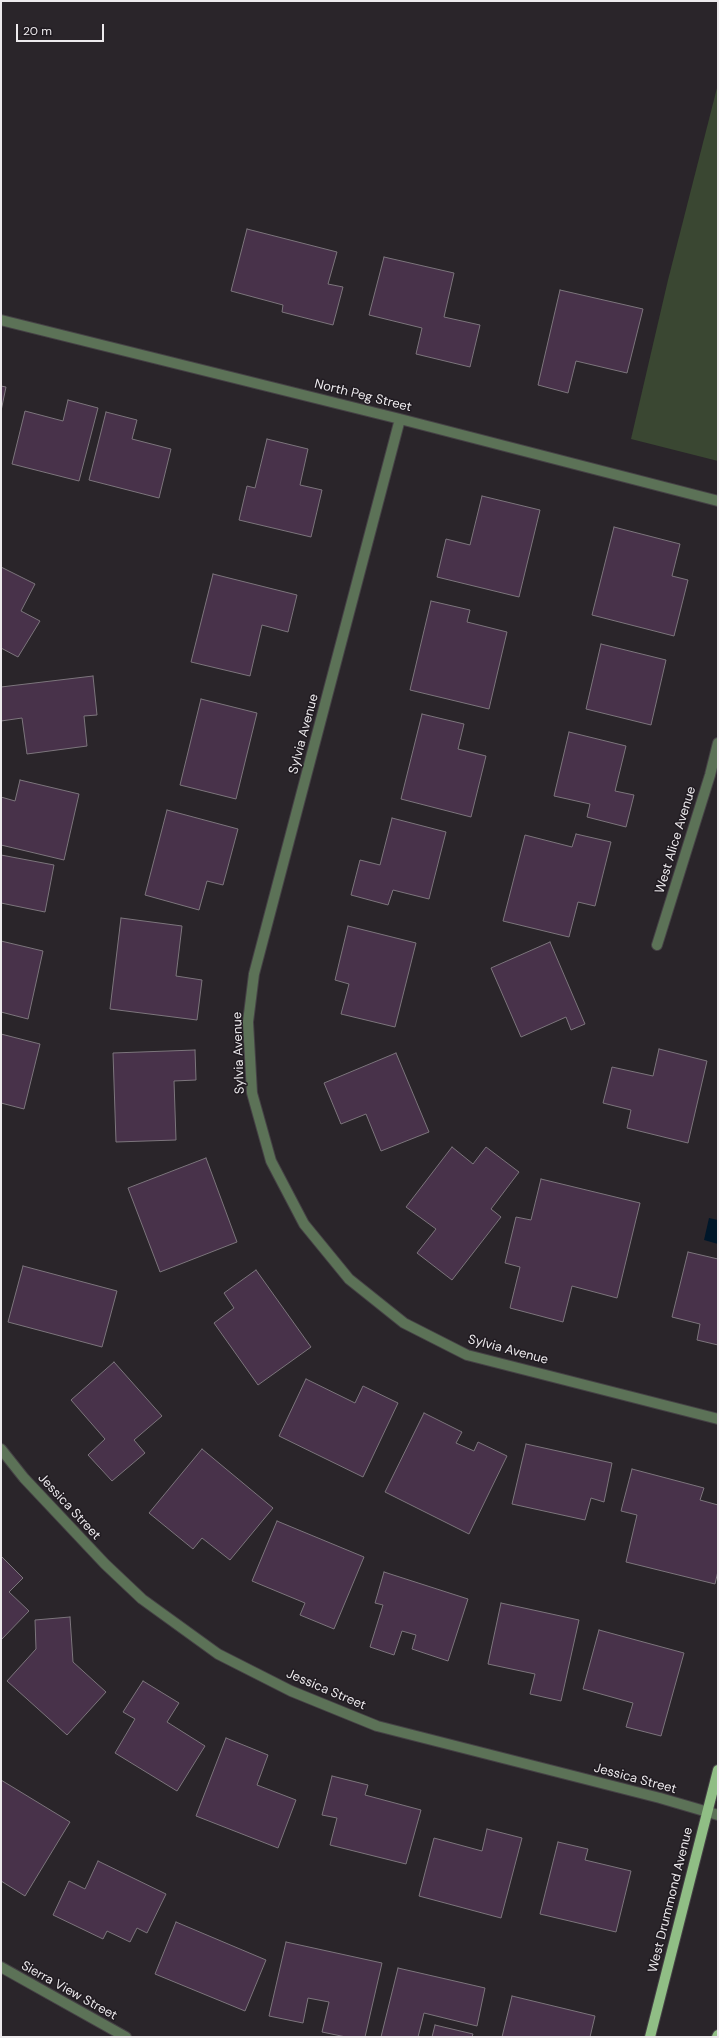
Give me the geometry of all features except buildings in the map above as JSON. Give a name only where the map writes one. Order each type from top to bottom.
[{"type":"main road","name":"West Drummond Avenue","points":[[650,2037],[718,1770]]},
{"type":"street","name":"North Peg Street","points":[[1,320],[400,419],[718,501]]},
{"type":"street","name":"Sylvia Avenue","points":[[400,419],[254,974],[248,1022],[252,1093],[271,1161],[304,1224],[349,1279],[404,1323],[467,1355],[718,1419]]},
{"type":"street","name":"West Alice Avenue","points":[[657,945],[714,776],[718,743]]},
{"type":"street","name":"Jessica Street","points":[[1,1449],[34,1489],[105,1564],[142,1599],[218,1654],[291,1691],[377,1726],[718,1815]]},
{"type":"street","name":"Sierra View Street","points":[[1,1967],[126,2037]]},
{"type":"green space","points":[[718,84],[718,461],[631,439],[668,280]]},
{"type":"water","points":[[709,1218],[718,1220],[718,1244],[704,1240]]}]
